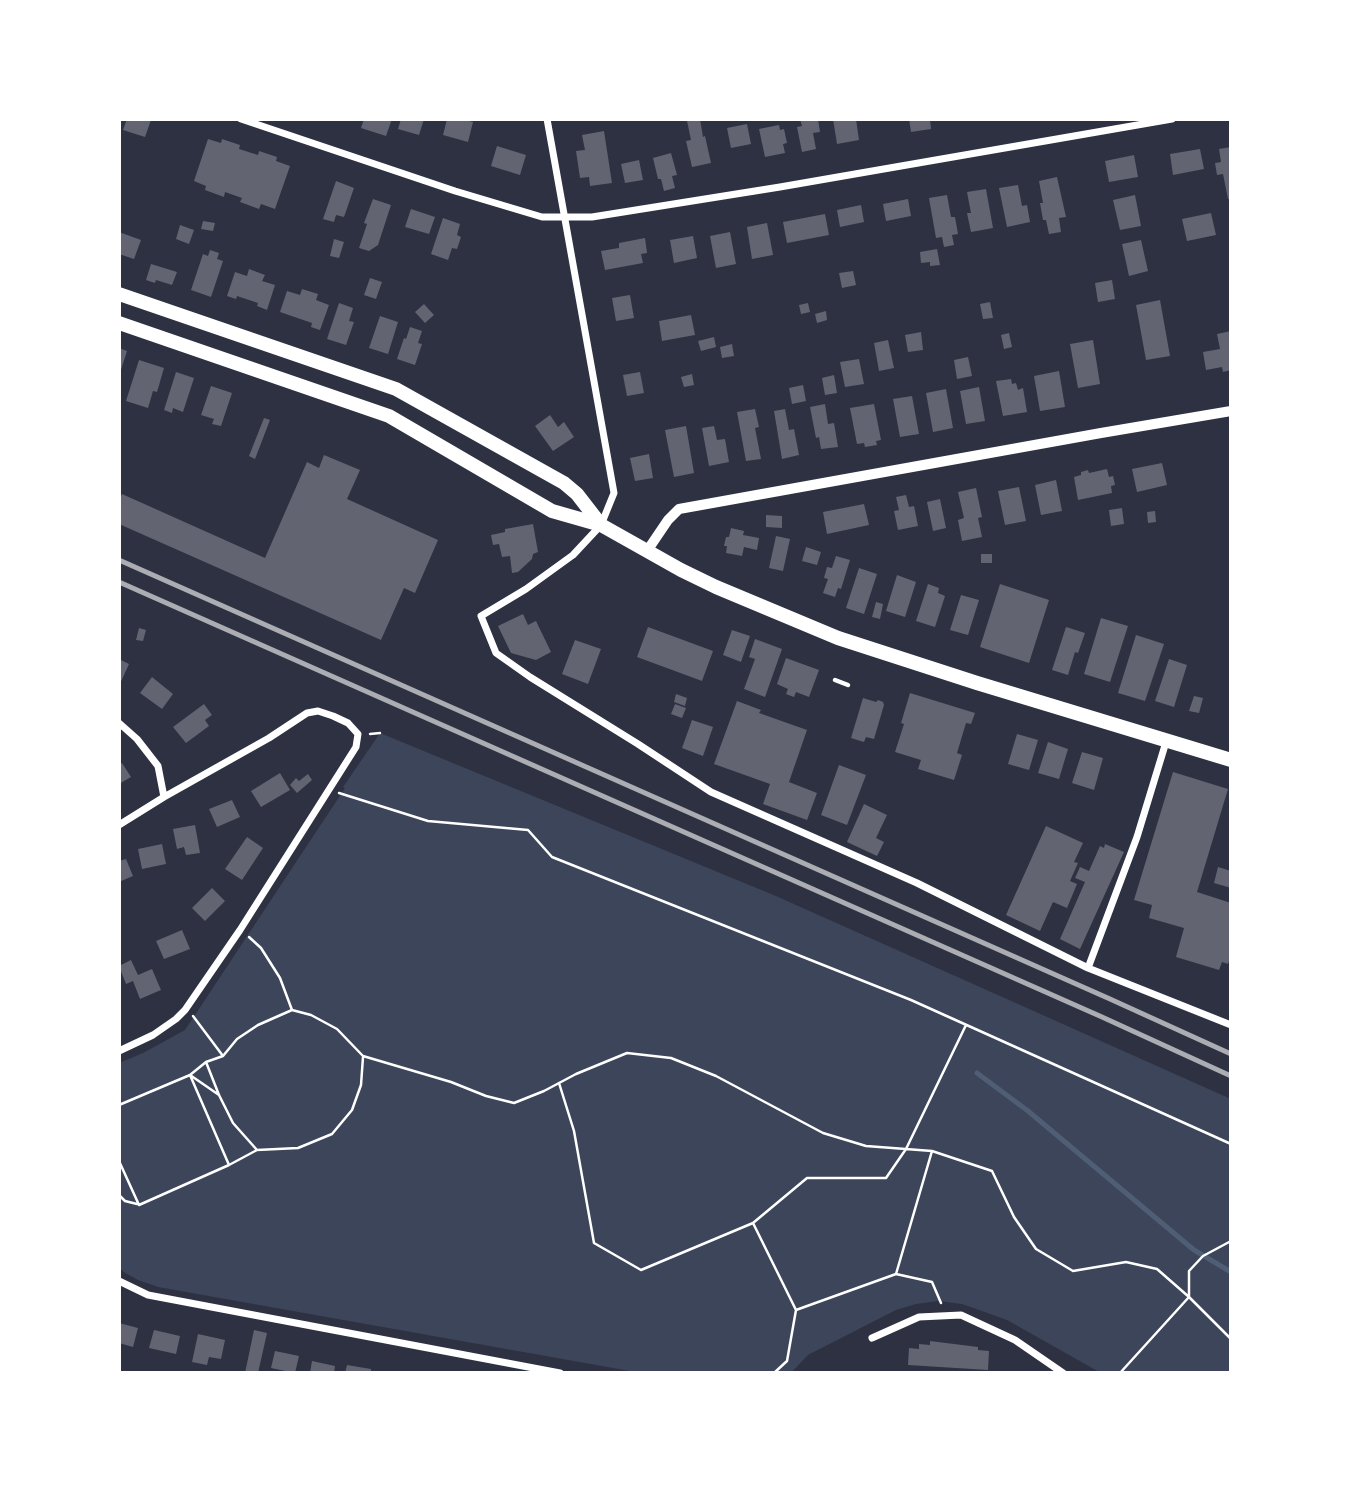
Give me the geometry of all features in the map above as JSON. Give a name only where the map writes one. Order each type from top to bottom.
[{"type":"main road","points":[[119,294],[396,389],[564,483],[601,525]]},
{"type":"main road","points":[[119,323],[389,416],[552,510],[601,525],[716,587],[847,642],[1231,761]]},
{"type":"street","points":[[241,119],[455,191],[542,217],[592,217],[1172,119]]},
{"type":"street","points":[[547,119],[614,493],[601,525],[573,555],[526,589],[481,616],[496,653],[710,792],[917,883],[1088,968],[1231,1025]]},
{"type":"street","points":[[647,551],[679,509],[1231,411]]},
{"type":"street","points":[[119,825],[307,713],[318,711],[333,716],[348,723],[358,734],[356,747],[240,930],[185,1010],[153,1035],[119,1051]]},
{"type":"street","points":[[119,723],[158,766],[164,797]]},
{"type":"street","points":[[1088,968],[1137,836],[1166,742]]},
{"type":"street","points":[[119,1281],[148,1295],[560,1373]]},
{"type":"street","points":[[872,1338],[919,1317],[961,1315],[1015,1340],[1063,1373]]},
{"type":"lane","points":[[835,680],[848,685]]},
{"type":"path","points":[[339,793],[428,821],[528,830],[552,857],[911,1000],[1231,1144]]},
{"type":"path","points":[[246,935],[261,948],[280,978],[292,1010]]},
{"type":"path","points":[[185,1010],[198,1020],[223,1056]]},
{"type":"path","points":[[119,1105],[190,1075],[206,1062],[223,1056],[237,1039],[258,1025],[292,1010],[311,1014],[337,1029],[363,1056],[514,1103],[627,1053],[671,1058],[716,1076],[823,1133],[866,1146],[932,1151],[992,1171],[1014,1217],[1036,1249],[1073,1271],[1126,1262],[1157,1269],[1231,1339]]},
{"type":"path","points":[[559,1083],[574,1131],[594,1242],[641,1270],[753,1223],[807,1178],[886,1178],[906,1149],[967,1025]]},
{"type":"path","points":[[119,1195],[125,1201],[139,1205],[257,1150],[298,1149],[332,1134],[352,1110],[361,1084],[363,1056]]},
{"type":"path","points":[[206,1062],[233,1123],[257,1150]]},
{"type":"path","points":[[190,1075],[219,1095]]},
{"type":"path","points":[[190,1075],[229,1165]]},
{"type":"path","points":[[896,1274],[932,1151]]},
{"type":"path","points":[[119,1161],[139,1205]]},
{"type":"path","points":[[753,1223],[796,1310],[787,1361],[774,1373]]},
{"type":"path","points":[[1120,1373],[1189,1297],[1189,1271],[1203,1256],[1231,1241]]},
{"type":"path","points":[[796,1310],[896,1274],[932,1282],[947,1316]]},
{"type":"shaded area","points":[[380,733],[776,896],[1231,1099],[1231,1373],[1101,1373],[1007,1320],[962,1304],[938,1301],[896,1310],[808,1355],[791,1373],[641,1373],[158,1287],[125,1273],[119,1268],[119,1063],[185,1030]]},
{"type":"building","points":[[127,119],[151,120],[145,137],[123,130]]},
{"type":"building","points":[[364,119],[392,119],[386,136],[361,128]]},
{"type":"building","points":[[401,119],[424,119],[419,135],[398,129]]},
{"type":"building","points":[[447,119],[473,122],[468,142],[443,135]]},
{"type":"building","points":[[700,119],[711,163],[692,167],[686,141],[691,140],[687,121]]},
{"type":"building","points":[[800,119],[818,119],[820,132],[813,133],[816,149],[802,152],[797,127],[802,126]]},
{"type":"building","points":[[833,119],[856,119],[859,140],[837,144]]},
{"type":"building","points":[[909,119],[930,119],[931,129],[911,132]]},
{"type":"building","points":[[747,124],[751,144],[731,148],[727,128]]},
{"type":"building","points":[[779,125],[780,130],[784,129],[787,143],[783,144],[785,153],[765,157],[759,129]]},
{"type":"building","points":[[604,131],[612,183],[590,186],[589,177],[580,178],[576,151],[585,150],[582,135]]},
{"type":"building","points":[[208,139],[221,143],[222,139],[240,145],[239,149],[258,155],[259,151],[277,157],[276,161],[290,166],[275,209],[261,204],[259,209],[240,202],[242,198],[225,192],[224,197],[205,190],[206,186],[194,181]]},
{"type":"building","points":[[497,146],[526,155],[520,175],[491,166]]},
{"type":"building","points":[[1231,147],[1231,199],[1228,199],[1223,174],[1217,175],[1215,163],[1221,162],[1219,149]]},
{"type":"building","points":[[1200,149],[1204,169],[1173,175],[1170,154]]},
{"type":"building","points":[[671,153],[677,175],[672,176],[675,188],[664,191],[653,158]]},
{"type":"building","points":[[1134,155],[1138,177],[1109,182],[1105,161]]},
{"type":"building","points":[[639,160],[643,180],[625,183],[621,164]]},
{"type":"building","points":[[1057,177],[1066,217],[1059,218],[1061,232],[1049,234],[1046,220],[1043,220],[1039,181]]},
{"type":"building","points":[[336,181],[354,188],[344,217],[336,215],[334,222],[323,219]]},
{"type":"building","points":[[1018,185],[1022,206],[1027,205],[1030,222],[1007,227],[999,188]]},
{"type":"building","points":[[986,189],[993,228],[971,232],[967,192]]},
{"type":"building","points":[[947,195],[951,217],[955,217],[958,234],[952,235],[954,245],[944,247],[942,237],[936,238],[929,198]]},
{"type":"building","points":[[1135,195],[1141,226],[1120,230],[1113,200]]},
{"type":"building","points":[[373,199],[391,205],[378,245],[369,251],[359,248]]},
{"type":"building","points":[[908,199],[911,216],[886,221],[883,204]]},
{"type":"building","points":[[861,205],[864,222],[840,227],[837,210]]},
{"type":"building","points":[[411,209],[435,217],[429,234],[405,227]]},
{"type":"building","points":[[1211,213],[1216,235],[1187,241],[1182,219]]},
{"type":"building","points":[[825,214],[829,235],[787,243],[783,222]]},
{"type":"building","points":[[443,218],[460,224],[457,235],[461,237],[457,249],[452,248],[448,260],[431,254]]},
{"type":"building","points":[[203,221],[215,223],[213,231],[201,229]]},
{"type":"building","points":[[767,223],[773,255],[752,259],[747,227]]},
{"type":"building","points":[[180,225],[194,230],[189,244],[176,239]]},
{"type":"building","points":[[119,232],[141,240],[134,259],[119,254]]},
{"type":"building","points":[[730,232],[736,264],[716,268],[710,236]]},
{"type":"building","points":[[693,236],[697,258],[674,263],[670,240]]},
{"type":"building","points":[[645,238],[647,253],[641,254],[643,263],[605,270],[601,251],[619,248],[619,243]]},
{"type":"building","points":[[334,239],[344,242],[339,258],[330,256]]},
{"type":"building","points":[[1141,240],[1148,271],[1129,276],[1122,244]]},
{"type":"building","points":[[937,249],[940,265],[921,263],[920,252]]},
{"type":"building","points":[[210,250],[219,253],[217,259],[223,261],[211,297],[191,290],[203,254],[208,256]]},
{"type":"building","points":[[151,264],[177,272],[172,285],[146,280]]},
{"type":"building","points":[[249,269],[265,275],[262,281],[275,285],[267,310],[257,306],[258,303],[237,296],[236,299],[227,296],[235,272],[247,276]]},
{"type":"building","points":[[853,271],[856,285],[842,288],[839,273]]},
{"type":"building","points":[[370,278],[382,282],[376,299],[364,295]]},
{"type":"building","points":[[1112,280],[1115,299],[1098,302],[1095,283]]},
{"type":"building","points":[[302,289],[318,294],[316,300],[329,305],[320,330],[311,327],[312,323],[280,312],[287,291],[300,295]]},
{"type":"building","points":[[630,295],[634,318],[616,321],[612,298]]},
{"type":"building","points":[[1160,300],[1170,356],[1146,360],[1136,305]]},
{"type":"building","points":[[990,302],[993,318],[983,319],[980,304]]},
{"type":"building","points":[[339,303],[353,308],[349,321],[354,322],[346,345],[327,339]]},
{"type":"building","points":[[808,303],[810,312],[801,314],[799,305]]},
{"type":"building","points":[[424,304],[434,315],[425,323],[415,312]]},
{"type":"building","points":[[826,311],[827,320],[817,323],[815,314]]},
{"type":"building","points":[[691,315],[695,335],[662,341],[659,321]]},
{"type":"building","points":[[380,316],[398,322],[388,354],[369,348]]},
{"type":"building","points":[[410,327],[422,331],[418,343],[422,344],[415,365],[397,359]]},
{"type":"building","points":[[1231,331],[1231,370],[1223,372],[1222,367],[1206,370],[1203,352],[1220,349],[1217,334]]},
{"type":"building","points":[[921,332],[923,350],[908,352],[905,335]]},
{"type":"building","points":[[1009,333],[1012,347],[1004,349],[1001,335]]},
{"type":"building","points":[[714,337],[716,347],[701,351],[698,341]]},
{"type":"building","points":[[888,340],[894,368],[879,371],[874,343]]},
{"type":"building","points":[[1093,340],[1100,384],[1078,388],[1070,344]]},
{"type":"building","points":[[732,344],[734,356],[722,358],[720,347]]},
{"type":"building","points":[[119,348],[127,351],[120,373],[119,373]]},
{"type":"building","points":[[968,357],[972,376],[957,379],[954,360]]},
{"type":"building","points":[[859,359],[864,384],[845,387],[840,362]]},
{"type":"building","points":[[139,360],[164,368],[157,392],[153,391],[148,408],[126,401]]},
{"type":"building","points":[[1059,371],[1065,407],[1040,411],[1034,376]]},
{"type":"building","points":[[176,372],[194,378],[183,412],[173,408],[172,413],[164,410]]},
{"type":"building","points":[[640,372],[644,393],[627,396],[623,375]]},
{"type":"building","points":[[692,374],[694,385],[684,387],[681,377]]},
{"type":"building","points":[[834,375],[837,393],[825,395],[822,378]]},
{"type":"building","points":[[1011,379],[1018,390],[1023,388],[1027,412],[1003,416],[996,381]]},
{"type":"building","points":[[803,385],[806,401],[792,404],[789,388]]},
{"type":"building","points":[[211,386],[232,393],[221,426],[212,424],[214,419],[201,415]]},
{"type":"building","points":[[979,387],[985,421],[966,424],[960,391]]},
{"type":"building","points":[[946,389],[953,428],[933,432],[926,393]]},
{"type":"building","points":[[912,396],[919,434],[900,437],[893,399]]},
{"type":"building","points":[[825,404],[828,424],[834,423],[838,447],[821,449],[810,407]]},
{"type":"building","points":[[874,404],[881,440],[876,441],[877,445],[865,447],[864,443],[857,444],[850,408]]},
{"type":"building","points":[[755,409],[759,427],[755,428],[761,459],[746,461],[737,412]]},
{"type":"building","points":[[785,409],[789,430],[794,429],[799,455],[782,459],[774,411]]},
{"type":"building","points":[[550,415],[558,427],[564,422],[574,437],[553,451],[535,426]]},
{"type":"building","points":[[264,418],[270,420],[255,459],[249,456]]},
{"type":"building","points":[[686,426],[694,473],[674,477],[665,430]]},
{"type":"building","points":[[714,426],[717,440],[725,439],[729,462],[709,466],[702,428]]},
{"type":"building","points":[[649,454],[653,478],[635,481],[630,458]]},
{"type":"building","points":[[324,455],[360,470],[347,499],[438,540],[415,593],[404,588],[381,640],[119,524],[119,500],[122,494],[265,558],[307,462],[319,468]]},
{"type":"building","points":[[1162,463],[1167,485],[1137,492],[1132,469]]},
{"type":"building","points":[[1107,469],[1109,477],[1113,476],[1115,485],[1111,486],[1112,493],[1078,500],[1074,477],[1088,470],[1089,473]]},
{"type":"building","points":[[1056,480],[1062,511],[1041,515],[1035,485]]},
{"type":"building","points":[[1019,487],[1026,521],[1005,525],[998,491]]},
{"type":"building","points":[[976,488],[982,517],[978,518],[982,537],[962,541],[958,520],[964,518],[958,492]]},
{"type":"building","points":[[906,495],[909,507],[914,506],[918,526],[898,530],[894,511],[899,510],[896,497]]},
{"type":"building","points":[[940,499],[946,528],[933,531],[927,502]]},
{"type":"building","points":[[864,504],[869,525],[827,534],[823,512]]},
{"type":"building","points":[[1122,508],[1124,524],[1111,526],[1109,510]]},
{"type":"building","points":[[1155,511],[1156,522],[1148,523],[1147,512]]},
{"type":"building","points":[[766,515],[782,516],[782,528],[766,527]]},
{"type":"building","points":[[533,524],[538,552],[533,554],[532,559],[518,572],[512,573],[510,556],[502,557],[499,544],[493,545],[491,535],[505,532],[505,529]]},
{"type":"building","points":[[731,528],[744,531],[743,535],[759,538],[757,550],[744,547],[742,556],[726,553],[727,546],[724,546]]},
{"type":"building","points":[[776,536],[790,539],[783,571],[769,568]]},
{"type":"building","points":[[806,547],[821,552],[817,565],[802,561]]},
{"type":"building","points":[[981,554],[992,554],[992,563],[981,563]]},
{"type":"building","points":[[836,556],[850,560],[841,589],[838,588],[835,597],[823,593],[828,579],[824,578],[827,567],[832,568]]},
{"type":"building","points":[[859,568],[877,574],[864,614],[846,608]]},
{"type":"building","points":[[897,575],[916,582],[905,617],[886,611]]},
{"type":"building","points":[[928,584],[939,588],[938,593],[945,596],[935,627],[916,621]]},
{"type":"building","points":[[1000,584],[1049,600],[1029,663],[980,647]]},
{"type":"building","points":[[961,595],[979,600],[968,635],[950,630]]},
{"type":"building","points":[[876,602],[883,604],[880,619],[872,617]]},
{"type":"building","points":[[523,614],[528,625],[536,621],[551,652],[536,660],[511,653],[498,626]]},
{"type":"building","points":[[1101,618],[1128,626],[1110,682],[1084,674]]},
{"type":"building","points":[[648,627],[713,651],[702,681],[637,657]]},
{"type":"building","points":[[1066,627],[1085,633],[1078,653],[1075,652],[1068,675],[1052,670]]},
{"type":"building","points":[[139,628],[146,630],[143,641],[136,640]]},
{"type":"building","points":[[732,630],[750,636],[741,662],[723,655]]},
{"type":"building","points":[[1136,635],[1164,644],[1145,701],[1118,693]]},
{"type":"building","points":[[755,639],[782,649],[765,697],[744,689],[755,659],[749,657]]},
{"type":"building","points":[[575,640],[601,649],[588,684],[562,674]]},
{"type":"building","points":[[786,658],[819,670],[809,697],[796,692],[794,697],[786,694],[788,689],[777,684]]},
{"type":"building","points":[[119,659],[129,664],[119,686]]},
{"type":"building","points":[[1169,659],[1187,665],[1174,707],[1155,701]]},
{"type":"building","points":[[152,677],[173,694],[162,709],[140,693]]},
{"type":"building","points":[[910,693],[975,713],[971,724],[966,723],[957,753],[962,755],[954,780],[918,769],[921,760],[895,752]]},
{"type":"building","points":[[676,694],[687,698],[685,706],[674,702]]},
{"type":"building","points":[[1194,696],[1203,698],[1199,713],[1189,711]]},
{"type":"building","points":[[863,698],[876,702],[878,700],[884,705],[874,739],[866,737],[864,742],[851,738]]},
{"type":"building","points":[[737,701],[761,710],[759,713],[807,730],[789,782],[817,793],[807,820],[763,804],[770,784],[714,764]]},
{"type":"building","points":[[204,704],[212,715],[205,720],[209,726],[186,743],[173,727]]},
{"type":"building","points":[[675,704],[686,708],[682,718],[671,714]]},
{"type":"building","points":[[692,720],[713,727],[703,756],[682,748]]},
{"type":"building","points":[[1017,734],[1038,740],[1029,770],[1008,764]]},
{"type":"building","points":[[1048,742],[1068,749],[1059,779],[1038,773]]},
{"type":"building","points":[[1082,752],[1103,758],[1094,790],[1072,783]]},
{"type":"building","points":[[122,763],[131,777],[119,784],[119,765]]},
{"type":"building","points":[[839,765],[866,775],[847,825],[821,815]]},
{"type":"building","points":[[1173,772],[1228,789],[1197,892],[1231,903],[1231,955],[1228,964],[1222,962],[1219,970],[1176,957],[1184,928],[1149,918],[1152,905],[1134,900]]},
{"type":"building","points":[[280,773],[290,790],[261,807],[251,791]]},
{"type":"building","points":[[308,774],[312,780],[297,793],[290,785],[296,778],[299,781]]},
{"type":"building","points":[[232,800],[240,817],[217,827],[209,809]]},
{"type":"building","points":[[864,804],[887,815],[876,838],[884,842],[877,856],[847,842]]},
{"type":"building","points":[[195,825],[200,853],[186,855],[184,847],[177,849],[173,829]]},
{"type":"building","points":[[1046,826],[1083,843],[1074,862],[1078,863],[1070,881],[1077,884],[1067,908],[1053,902],[1040,931],[1006,915]]},
{"type":"building","points":[[247,837],[263,848],[242,880],[225,869]]},
{"type":"building","points":[[162,844],[166,864],[142,869],[138,849]]},
{"type":"building","points":[[1105,844],[1124,852],[1080,949],[1060,939],[1085,882],[1075,878],[1080,867],[1089,871],[1100,846],[1104,848]]},
{"type":"building","points":[[126,859],[133,876],[119,882],[119,861]]},
{"type":"building","points":[[1218,867],[1231,871],[1231,888],[1214,883]]},
{"type":"building","points":[[212,888],[225,901],[205,921],[192,908]]},
{"type":"building","points":[[182,930],[190,949],[164,959],[156,941]]},
{"type":"building","points":[[131,960],[138,975],[152,969],[161,990],[140,999],[133,981],[126,984],[119,966]]},
{"type":"building","points":[[119,1323],[138,1328],[133,1347],[119,1343]]},
{"type":"building","points":[[154,1330],[180,1336],[176,1354],[149,1348]]},
{"type":"building","points":[[254,1330],[267,1333],[258,1373],[245,1373]]},
{"type":"building","points":[[198,1334],[225,1340],[221,1359],[209,1357],[207,1365],[192,1362]]},
{"type":"building","points":[[930,1341],[978,1347],[978,1350],[989,1351],[988,1370],[908,1365],[909,1348],[919,1349],[919,1344],[930,1345]]},
{"type":"building","points":[[275,1351],[299,1356],[295,1373],[271,1368]]},
{"type":"building","points":[[312,1361],[335,1366],[334,1373],[310,1373]]},
{"type":"building","points":[[347,1365],[371,1369],[371,1373],[345,1373]]},
{"type":"waterway","points":[[977,1073],[1028,1111],[1194,1250],[1231,1272]]},
{"type":"railway","points":[[119,560],[1231,1054]]},
{"type":"railway","points":[[119,582],[1231,1076]]}]
